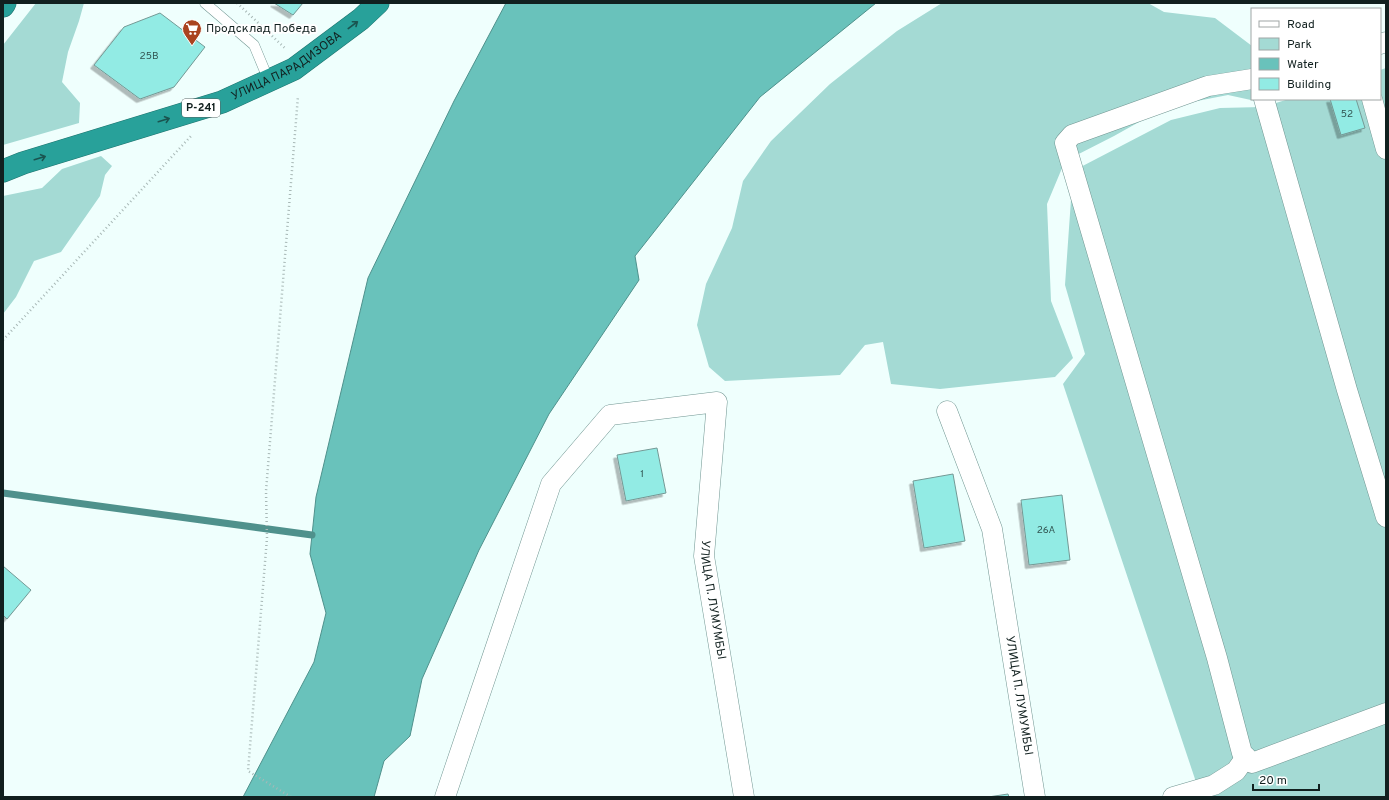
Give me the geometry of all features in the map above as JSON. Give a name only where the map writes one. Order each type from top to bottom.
[{"type":"highway","name":"УЛИЦА ПАРАДИЗОВА","points":[[3,171],[23,163],[222,102],[269,81],[294,69],[361,19],[378,3]]},
{"type":"street","points":[[1251,79],[1208,86],[1072,135],[1065,143],[1212,642],[1242,753],[1252,762],[1386,713]]},
{"type":"street","points":[[1264,100],[1347,390],[1386,517]]},
{"type":"street","points":[[1372,100],[1386,150]]},
{"type":"street","name":"УЛИЦА П. ЛУМУМБЫ","points":[[445,797],[551,484],[610,414],[717,402],[704,556],[744,797]]},
{"type":"street","name":"УЛИЦА П. ЛУМУМБЫ","points":[[947,411],[992,529],[1035,797]]},
{"type":"street","points":[[1173,797],[1214,784],[1236,771],[1246,757]]},
{"type":"lane","points":[[205,3],[254,45],[269,81]]},
{"type":"path","points":[[237,3],[286,50]]},
{"type":"path","points":[[291,797],[248,771],[267,538],[266,491],[298,96]]},
{"type":"path","points":[[3,340],[195,131]]},
{"type":"green space","points":[[36,3],[84,3],[68,52],[62,82],[80,103],[79,123],[3,145],[3,45]]},
{"type":"green space","points":[[942,3],[1148,3],[1164,12],[1215,18],[1251,45],[1251,100],[1261,100],[1260,102],[1228,95],[1166,107],[1065,161],[1047,204],[1051,301],[1073,358],[1055,377],[940,389],[891,384],[883,342],[865,345],[840,375],[725,381],[709,367],[697,325],[706,284],[732,228],[743,181],[771,141],[830,84],[897,31]]},
{"type":"green space","points":[[1386,68],[1386,797],[1201,797],[1063,384],[1085,354],[1065,285],[1073,171],[1171,120],[1220,108],[1262,107],[1286,100],[1381,100],[1381,70]]},
{"type":"green space","points":[[101,156],[112,166],[105,175],[100,196],[61,252],[34,261],[16,297],[3,314],[3,196],[42,188],[62,169]]},
{"type":"water","points":[[506,3],[876,3],[760,97],[635,256],[639,280],[549,414],[479,550],[422,679],[410,736],[384,761],[374,797],[243,797],[314,662],[326,613],[310,554],[316,497],[368,278],[454,101]]},
{"type":"building","points":[[274,3],[303,3],[293,15]]},
{"type":"building","points":[[160,13],[205,47],[174,87],[140,99],[94,65],[124,27]]},
{"type":"building","points":[[1330,100],[1356,100],[1365,128],[1341,135]]},
{"type":"building","points":[[657,448],[666,493],[626,501],[617,455]]},
{"type":"building","points":[[953,474],[965,541],[924,548],[913,481]]},
{"type":"building","points":[[1062,495],[1070,560],[1029,565],[1021,500]]},
{"type":"building","points":[[3,566],[31,590],[7,619],[3,615]]},
{"type":"building","points":[[1008,794],[1009,797],[988,797]]},
{"type":"waterway","points":[[3,493],[312,535]]},
{"type":"place","name":"Продсклад Победа","points":[[192,46]]}]
